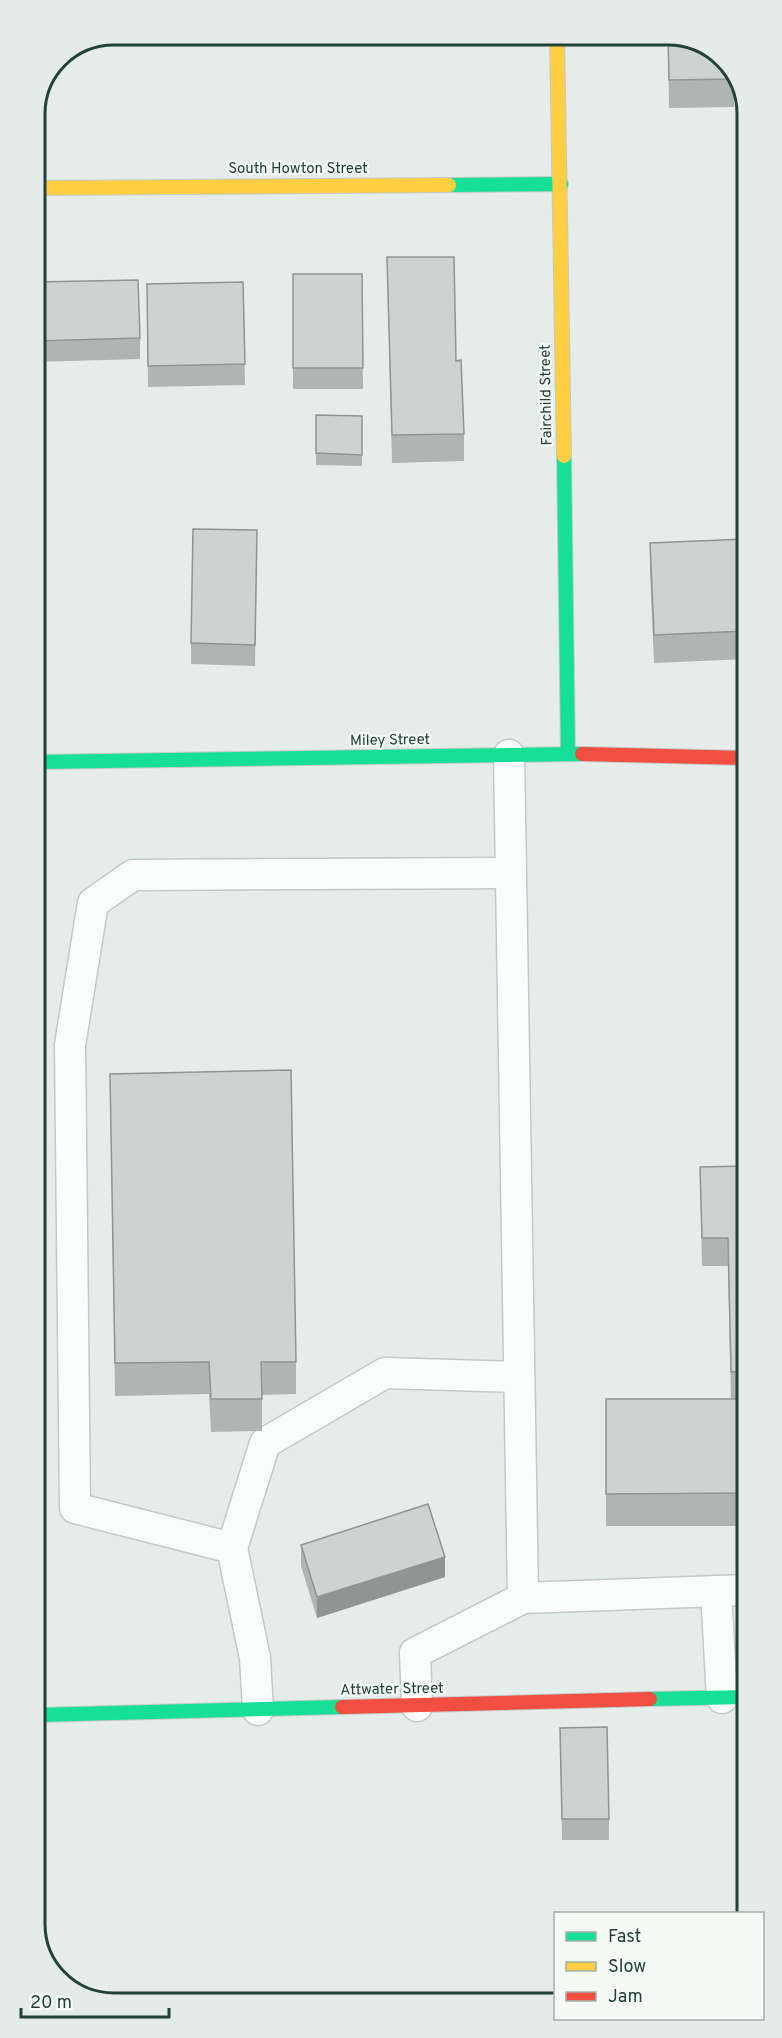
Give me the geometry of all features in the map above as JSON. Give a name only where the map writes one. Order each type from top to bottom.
[{"type":"street","name":"Fairchild Street","points":[[557,45],[568,754]]},
{"type":"street","name":"South Howton Street","points":[[45,188],[561,184]]},
{"type":"street","name":"Miley Street","points":[[45,762],[568,754],[737,758]]},
{"type":"street","name":"Attwater Street","points":[[45,1715],[735,1697]]},
{"type":"lane","points":[[509,755],[523,1598]]},
{"type":"lane","points":[[232,1548],[75,1508],[70,1045],[93,903],[133,874],[510,873]]},
{"type":"lane","points":[[258,1710],[255,1658],[232,1548],[266,1443],[385,1373],[519,1377]]},
{"type":"lane","points":[[417,1706],[416,1653],[523,1598],[737,1590]]},
{"type":"lane","points":[[716,1591],[735,1697]]},
{"type":"building","points":[[668,45],[686,47],[702,54],[720,69],[727,79],[669,80]]},
{"type":"building","points":[[387,257],[454,257],[456,361],[461,360],[464,434],[392,435]]},
{"type":"building","points":[[293,274],[362,274],[363,368],[293,368]]},
{"type":"building","points":[[138,280],[140,338],[45,341],[45,282]]},
{"type":"building","points":[[243,282],[245,364],[148,366],[147,284]]},
{"type":"building","points":[[316,415],[362,416],[362,455],[316,453]]},
{"type":"building","points":[[193,529],[257,530],[255,645],[191,643]]},
{"type":"building","points":[[737,539],[737,631],[654,635],[650,543]]},
{"type":"building","points":[[291,1070],[296,1362],[261,1362],[262,1399],[211,1399],[209,1362],[115,1363],[110,1074]]},
{"type":"building","points":[[737,1166],[737,1372],[731,1372],[728,1238],[702,1238],[700,1167]]},
{"type":"building","points":[[606,1399],[737,1399],[737,1493],[606,1494]]},
{"type":"building","points":[[428,1504],[445,1557],[317,1597],[301,1545]]},
{"type":"building","points":[[607,1727],[609,1819],[562,1819],[560,1728]]},
{"type":"traffic: fast","points":[[449,185],[561,184]]},
{"type":"traffic: fast","points":[[564,456],[568,754]]},
{"type":"traffic: fast","points":[[45,762],[582,754]]},
{"type":"traffic: fast","points":[[650,1699],[737,1697]]},
{"type":"traffic: fast","points":[[45,1715],[342,1707]]},
{"type":"traffic: slow","points":[[557,45],[564,456]]},
{"type":"traffic: slow","points":[[45,188],[449,185]]},
{"type":"traffic: jam","points":[[582,754],[737,758]]},
{"type":"traffic: jam","points":[[342,1707],[650,1699]]}]
